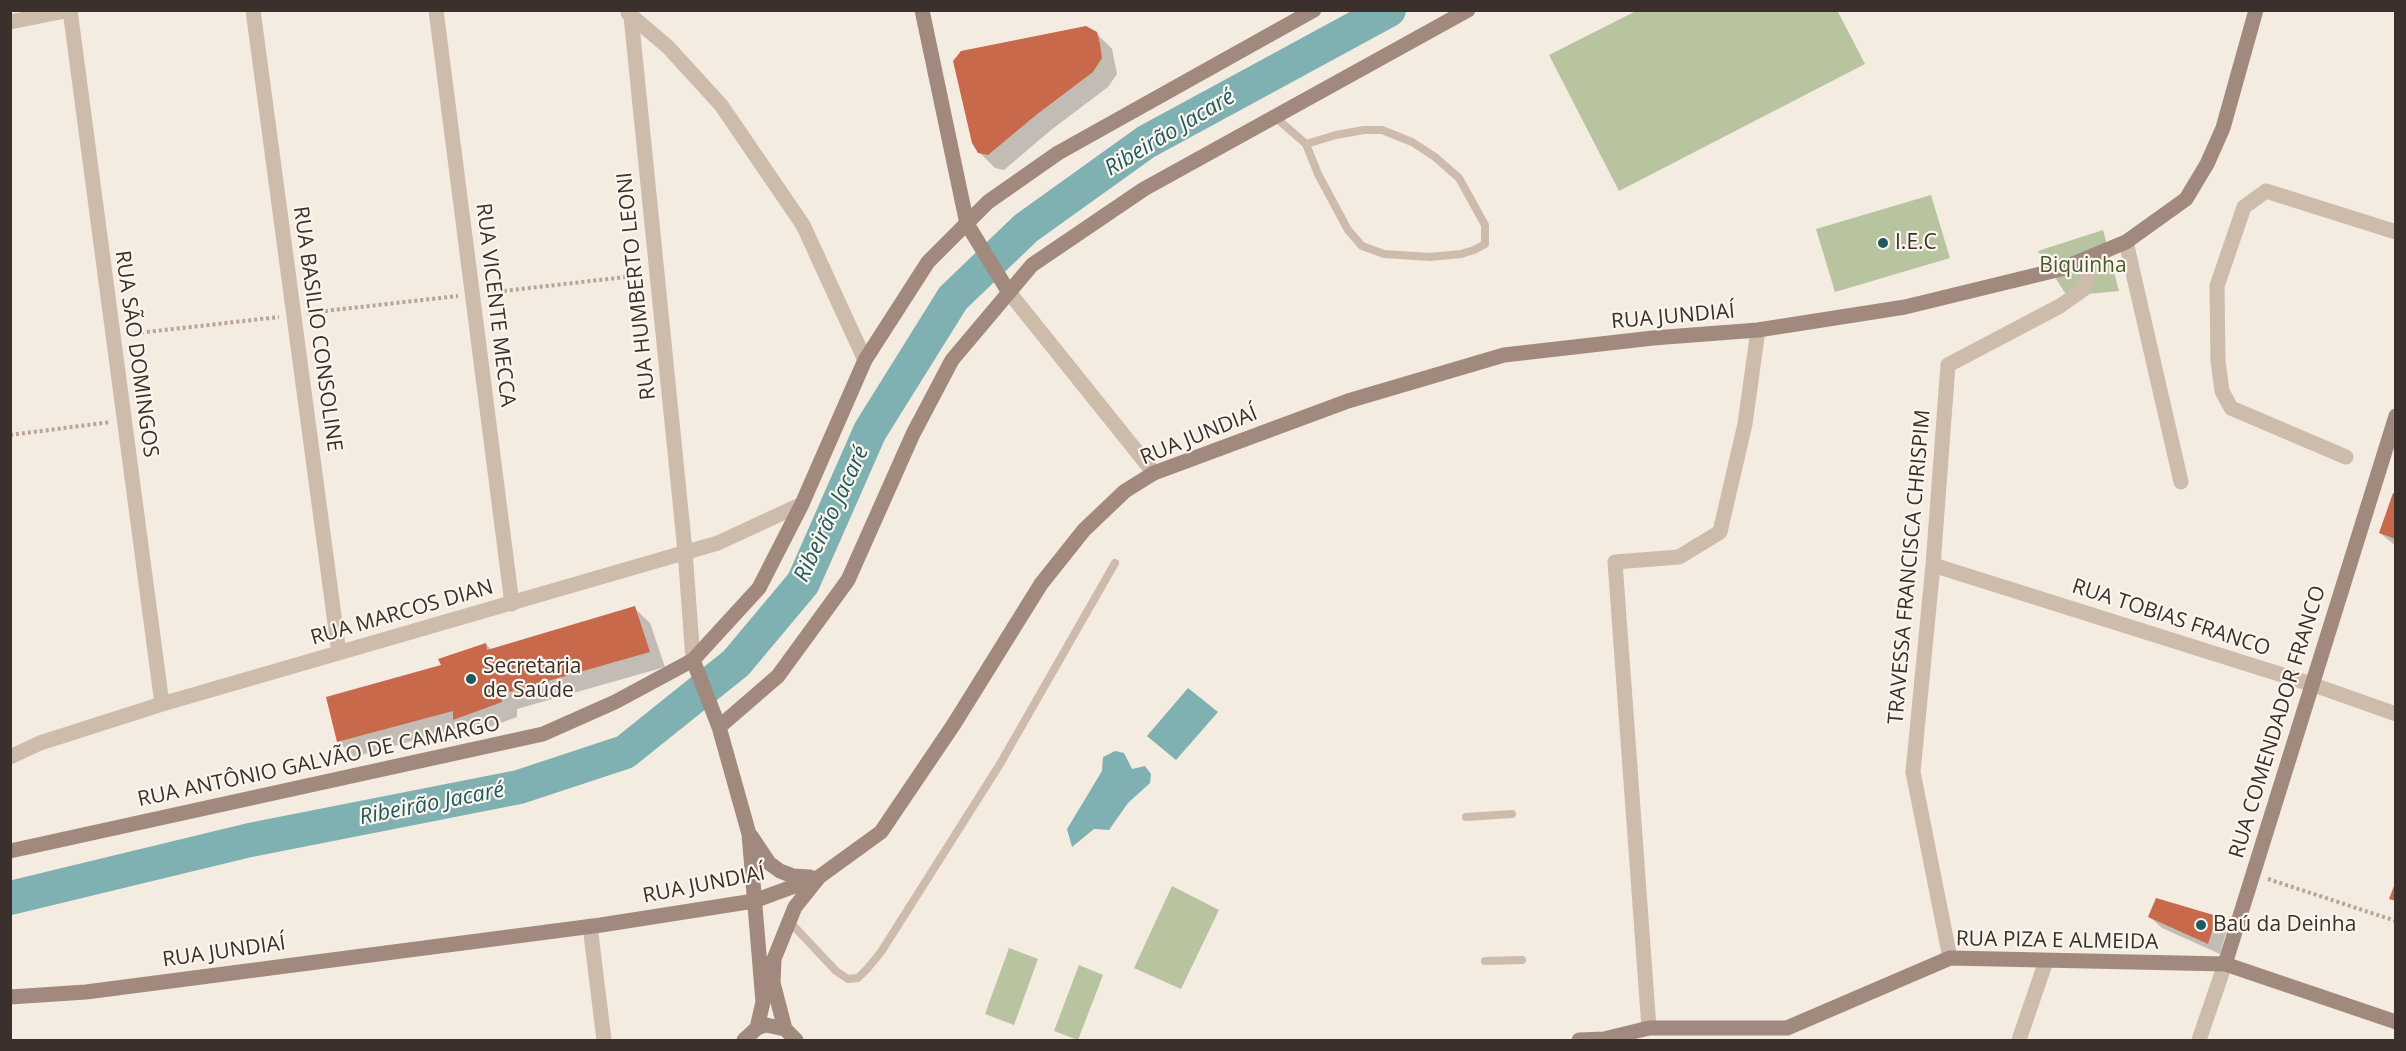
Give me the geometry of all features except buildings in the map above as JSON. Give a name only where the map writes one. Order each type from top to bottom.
[{"type":"main road","points":[[922,10],[970,228],[1005,286]]},
{"type":"main road","name":"RUA ANTÔNIO GALVÃO DE CAMARGO","points":[[10,851],[543,734],[615,702],[693,660],[759,588],[802,504],[865,360],[928,262],[970,228],[988,202],[1058,153],[1314,10]]},
{"type":"main road","points":[[716,721],[778,676],[848,580],[913,434],[952,360],[1005,286],[1144,189],[1468,10]]},
{"type":"main road","name":"RUA JUNDIAÍ","points":[[10,997],[86,992],[590,926],[754,901],[819,877],[881,831],[954,724],[1041,584],[1084,530],[1125,491],[1154,473],[1348,401],[1504,355],[1653,338],[1758,330],[1905,307],[2061,269],[2126,242],[2186,199],[2207,164],[2223,128],[2256,10]]},
{"type":"main road","name":"RUA COMENDADOR FRANCO","points":[[2225,964],[2396,416]]},
{"type":"main road","points":[[693,660],[716,721],[749,834],[763,1002],[746,1036]]},
{"type":"main road","points":[[749,834],[769,864],[780,871],[794,876],[819,877]]},
{"type":"main road","points":[[794,1036],[773,983],[774,959],[795,907],[819,877]]},
{"type":"main road","name":"RUA PIZA E ALMEIDA","points":[[1579,1041],[1604,1040],[1649,1028],[1786,1034],[1950,958],[2225,964],[2396,1022]]},
{"type":"main road","points":[[746,1036],[766,1025],[794,1036]]},
{"type":"street","points":[[10,22],[70,10]]},
{"type":"street","name":"RUA SÃO DOMINGOS","points":[[70,10],[162,704]]},
{"type":"street","name":"RUA BASILIO CONSOLINE","points":[[253,10],[339,653]]},
{"type":"street","name":"RUA VICENTE MECCA","points":[[436,10],[512,604]]},
{"type":"street","points":[[628,13],[668,47],[721,105],[804,225],[865,360]]},
{"type":"street","name":"RUA HUMBERTO LEONI","points":[[628,13],[685,551],[693,660]]},
{"type":"street","points":[[2346,457],[2231,408],[2222,391],[2218,362],[2217,286],[2244,207],[2266,191],[2396,232]]},
{"type":"street","points":[[2126,242],[2181,482]]},
{"type":"street","name":"TRAVESSA FRANCISCA CHRISPIM","points":[[1950,958],[1912,772],[1933,565],[1948,365],[2060,306],[2084,289],[2092,256]]},
{"type":"street","points":[[1005,286],[1154,473]]},
{"type":"street","points":[[1649,1028],[1615,562],[1678,557],[1720,532],[1744,424],[1758,330]]},
{"type":"street","name":"RUA MARCOS DIAN","points":[[10,757],[40,743],[162,704],[718,543],[802,504]]},
{"type":"street","name":"RUA TOBIAS FRANCO","points":[[1933,565],[2311,684],[2396,714]]},
{"type":"street","points":[[590,926],[604,1041]]},
{"type":"street","points":[[2019,1041],[2046,961]]},
{"type":"street","name":"RUA COMENDADOR FRANCO","points":[[2199,1041],[2225,964]]},
{"type":"lane","points":[[1275,117],[1305,144],[1348,230],[1362,246],[1384,254],[1430,257],[1461,254],[1485,244],[1485,225],[1460,178],[1412,142],[1383,130],[1364,130],[1305,144]]},
{"type":"lane","points":[[788,920],[836,971],[848,979],[858,978],[867,969],[881,952],[1000,764],[1114,562]]},
{"type":"lane","points":[[1466,818],[1512,814]]},
{"type":"lane","points":[[1485,961],[1522,960]]},
{"type":"path","points":[[113,336],[657,273]]},
{"type":"path","points":[[10,435],[124,421]]},
{"type":"path","points":[[2253,874],[2396,921]]},
{"type":"green space","points":[[1837,10],[1865,64],[1619,191],[1549,55],[1636,11]]},
{"type":"green space","name":"I.E.C","points":[[1931,195],[1950,258],[1835,292],[1816,229]]},
{"type":"green space","name":"Biquinha","points":[[2103,230],[2119,291],[2067,296],[2038,251]]},
{"type":"green space","points":[[1172,886],[1219,910],[1181,989],[1134,968]]},
{"type":"green space","points":[[1009,948],[1038,959],[1014,1025],[985,1014]]},
{"type":"green space","points":[[1079,965],[1103,975],[1078,1040],[1054,1031]]},
{"type":"water","points":[[1188,688],[1218,712],[1176,760],[1147,736]]},
{"type":"water","points":[[1115,751],[1124,753],[1132,769],[1145,766],[1151,774],[1150,783],[1128,803],[1109,830],[1094,829],[1072,847],[1067,829],[1102,771],[1103,757]]},
{"type":"waterway","name":"Ribeirão Jacaré","points":[[10,898],[250,840],[519,787],[625,752],[736,663],[803,583],[870,431],[953,298],[1026,228],[1146,142],[1389,10]]},
{"type":"place","name":"I.E.C","points":[[1883,243]]},
{"type":"place","name":"Secretaria de Saúde","points":[[471,679]]},
{"type":"place","name":"Baú da Deinha","points":[[2201,925]]}]
